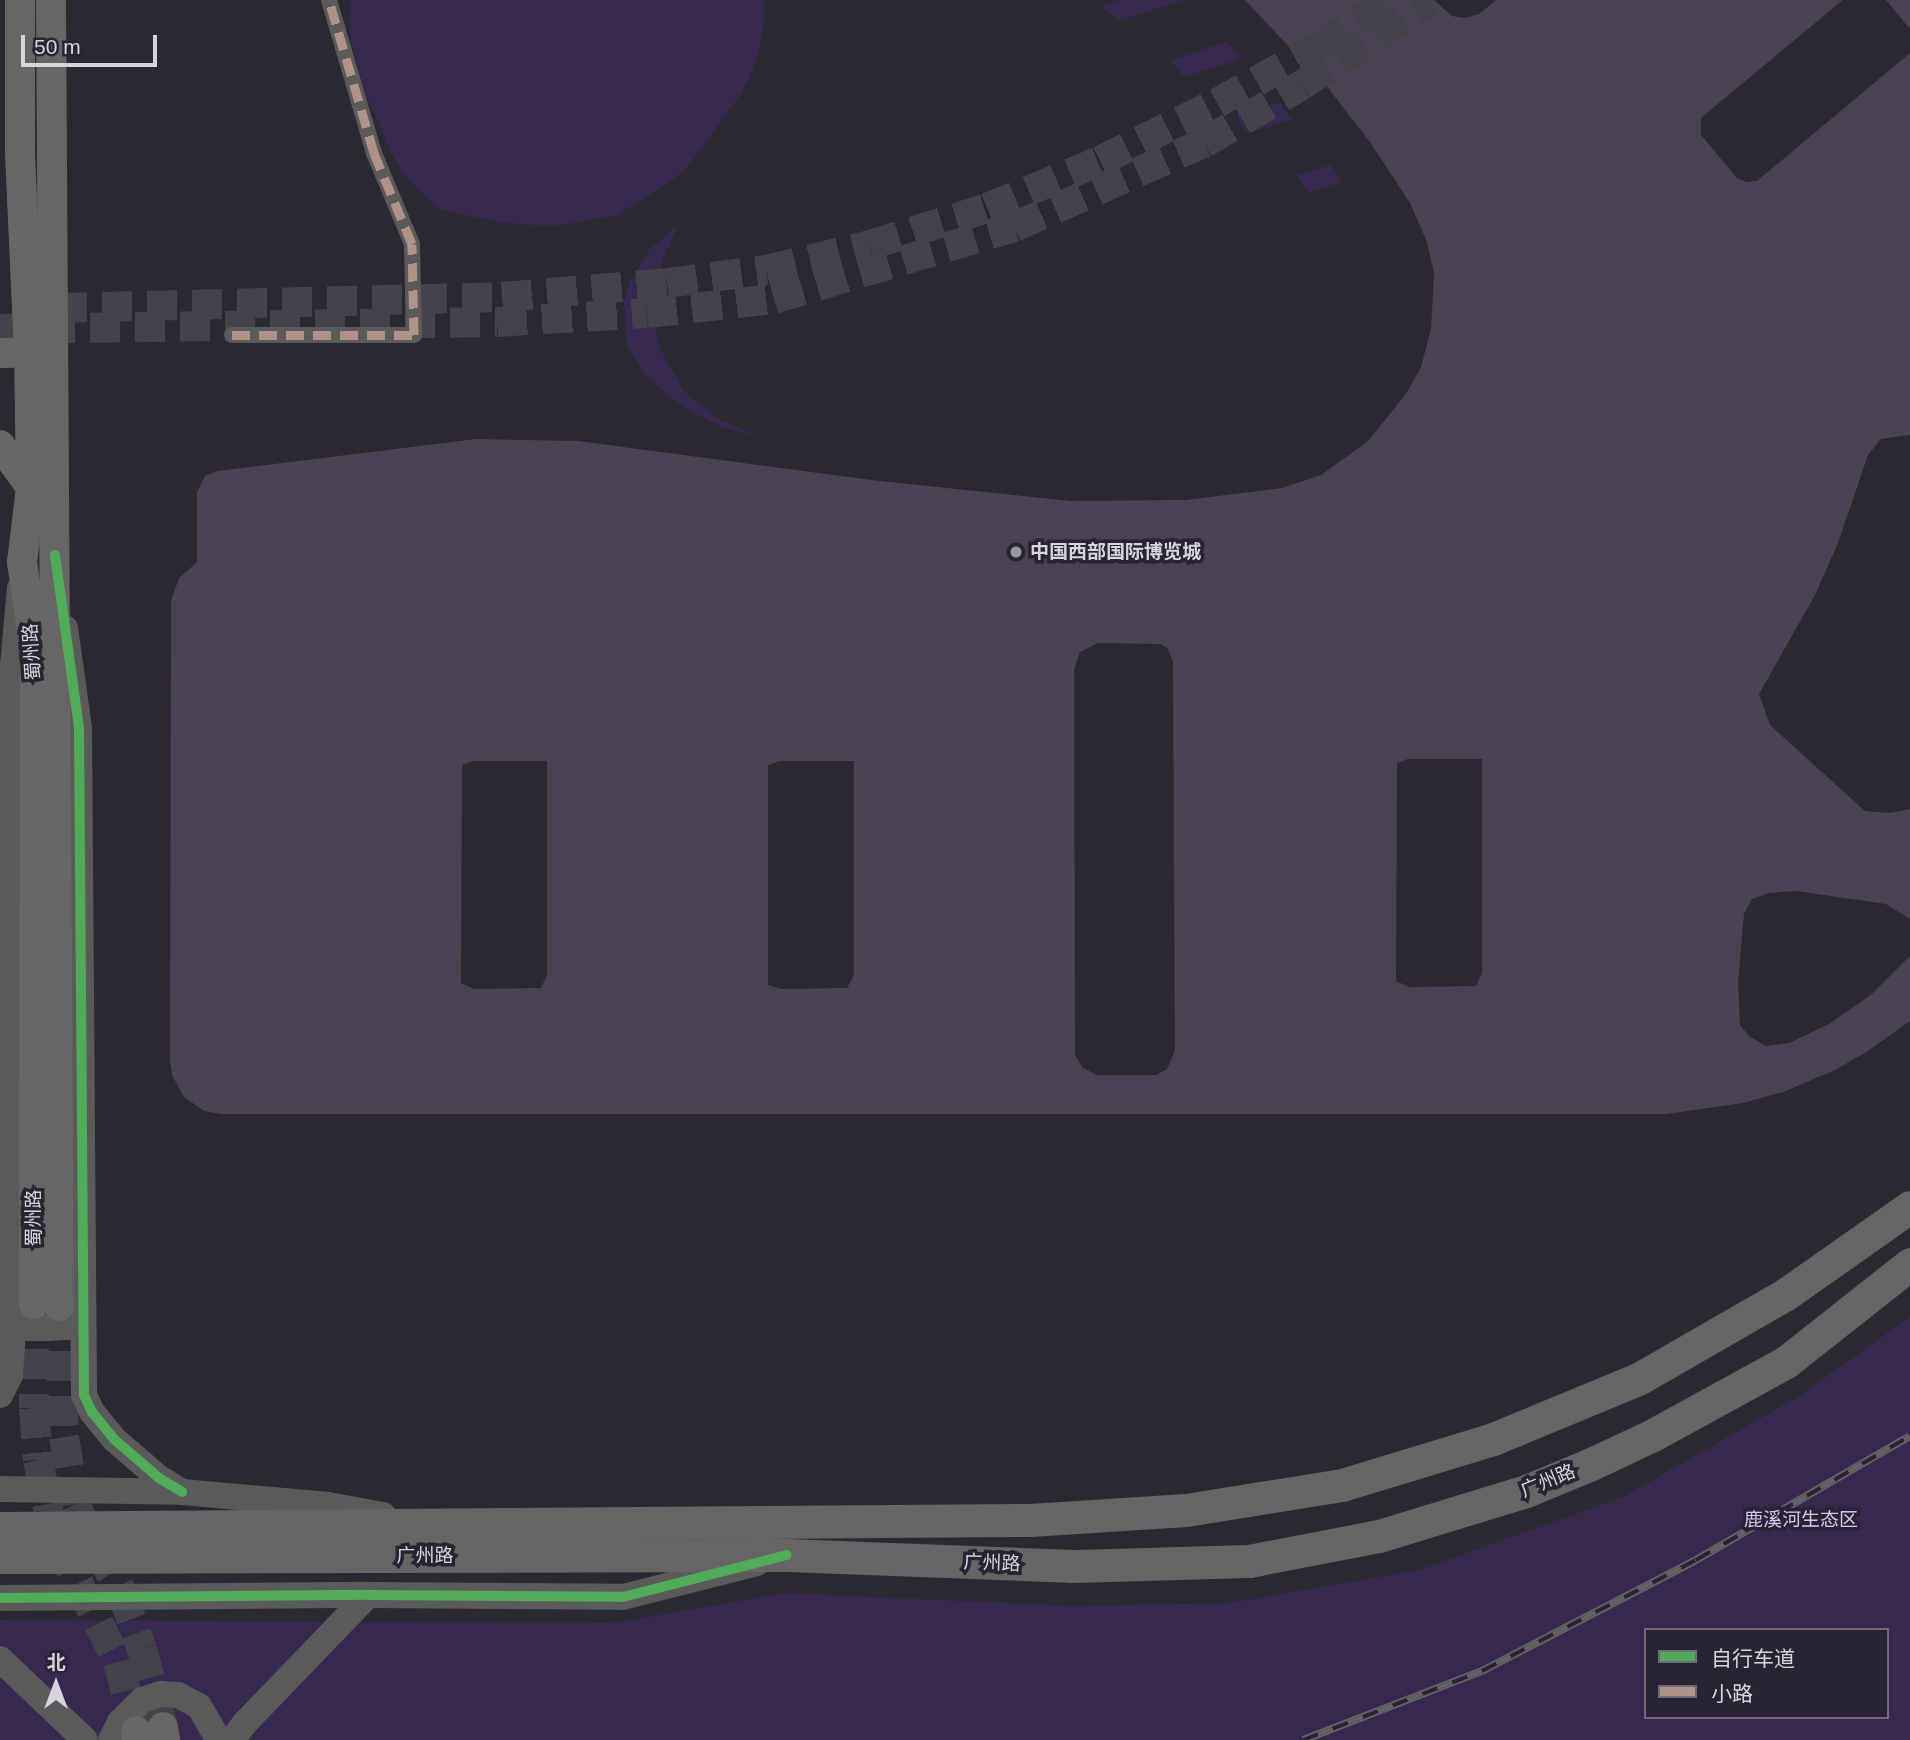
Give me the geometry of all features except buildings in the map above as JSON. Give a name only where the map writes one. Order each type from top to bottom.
[{"type":"main road","name":"蜀州路","points":[[20,0],[20,154],[31,487],[22,562],[35,651],[47,1313]]},
{"type":"main road","name":"蜀州路","points":[[26,283],[51,0]]},
{"type":"main road","points":[[0,195],[20,154]]},
{"type":"main road","name":"蜀州路","points":[[27,353],[55,555],[47,1313]]},
{"type":"main road","points":[[0,445],[31,487]]},
{"type":"main road","name":"广州路","points":[[0,1528],[1030,1520],[1186,1510],[1342,1485],[1493,1439],[1640,1378],[1786,1294],[1910,1207]]},
{"type":"main road","name":"广州路","points":[[0,1557],[787,1555],[1074,1566],[1249,1560],[1379,1536],[1526,1491],[1651,1436],[1786,1362],[1910,1264]]},
{"type":"street","points":[[232,335],[414,335],[412,244],[374,153],[329,0]]},
{"type":"street","points":[[0,1395],[47,1313]]},
{"type":"street","points":[[47,1313],[83,1387],[92,1412],[115,1440],[159,1478],[182,1492]]},
{"type":"street","points":[[0,1489],[182,1492],[328,1505],[440,1525]]},
{"type":"street","points":[[0,1598],[368,1595],[623,1597],[787,1555]]},
{"type":"street","points":[[232,1740],[245,1723],[368,1595]]},
{"type":"street","points":[[0,1659],[85,1740]]},
{"type":"street","points":[[142,1736],[120,1722],[142,1700],[161,1694],[178,1695],[199,1706],[219,1740]]},
{"type":"green space","points":[[350,0],[764,0],[765,13],[758,57],[741,94],[687,168],[669,183],[617,215],[563,225],[533,225],[498,222],[441,210],[407,179],[394,158],[364,91],[350,35]]},
{"type":"green space","points":[[1119,0],[1184,0],[1118,21],[1101,6]]},
{"type":"green space","points":[[1226,41],[1241,59],[1184,77],[1170,61]]},
{"type":"green space","points":[[1279,102],[1292,120],[1247,133],[1236,116]]},
{"type":"green space","points":[[1331,165],[1342,182],[1308,193],[1296,175]]},
{"type":"green space","points":[[679,224],[664,257],[656,294],[656,333],[662,352],[684,391],[699,404],[720,420],[762,437],[721,427],[678,404],[644,374],[627,345],[624,302],[630,281],[649,250]]},
{"type":"green space","name":"鹿溪河生态区","points":[[1910,1317],[1910,1740],[0,1740],[0,1620],[614,1623],[784,1593],[1073,1606],[1230,1603],[1419,1570],[1623,1497],[1799,1396]]},
{"type":"tunnel","points":[[57,308],[502,297],[667,283],[766,270],[870,245],[987,208],[1100,161],[1217,103],[1320,46],[1388,0]]},
{"type":"tunnel","points":[[0,329],[497,322],[647,313],[774,299],[1014,227],[1204,143],[1302,85],[1431,0]]},
{"type":"tunnel","points":[[34,1304],[34,1408],[38,1460],[48,1509],[58,1543],[118,1662],[136,1731]]},
{"type":"tunnel","points":[[59,1306],[64,1437],[75,1504],[121,1591],[142,1649],[163,1727]]},
{"type":"railway","points":[[1303,1740],[1482,1671],[1696,1560],[1910,1436]]},
{"type":"marked path","points":[[232,335],[414,335],[412,244],[374,153],[329,0]]},
{"type":"cycle path","points":[[55,555],[79,728],[84,1395],[92,1412],[115,1440],[159,1478],[182,1492]]},
{"type":"cycle path","points":[[0,1598],[368,1595],[623,1597],[787,1555]]},
{"type":"place","name":"中国西部国际博览城","points":[[1016,552]]}]
